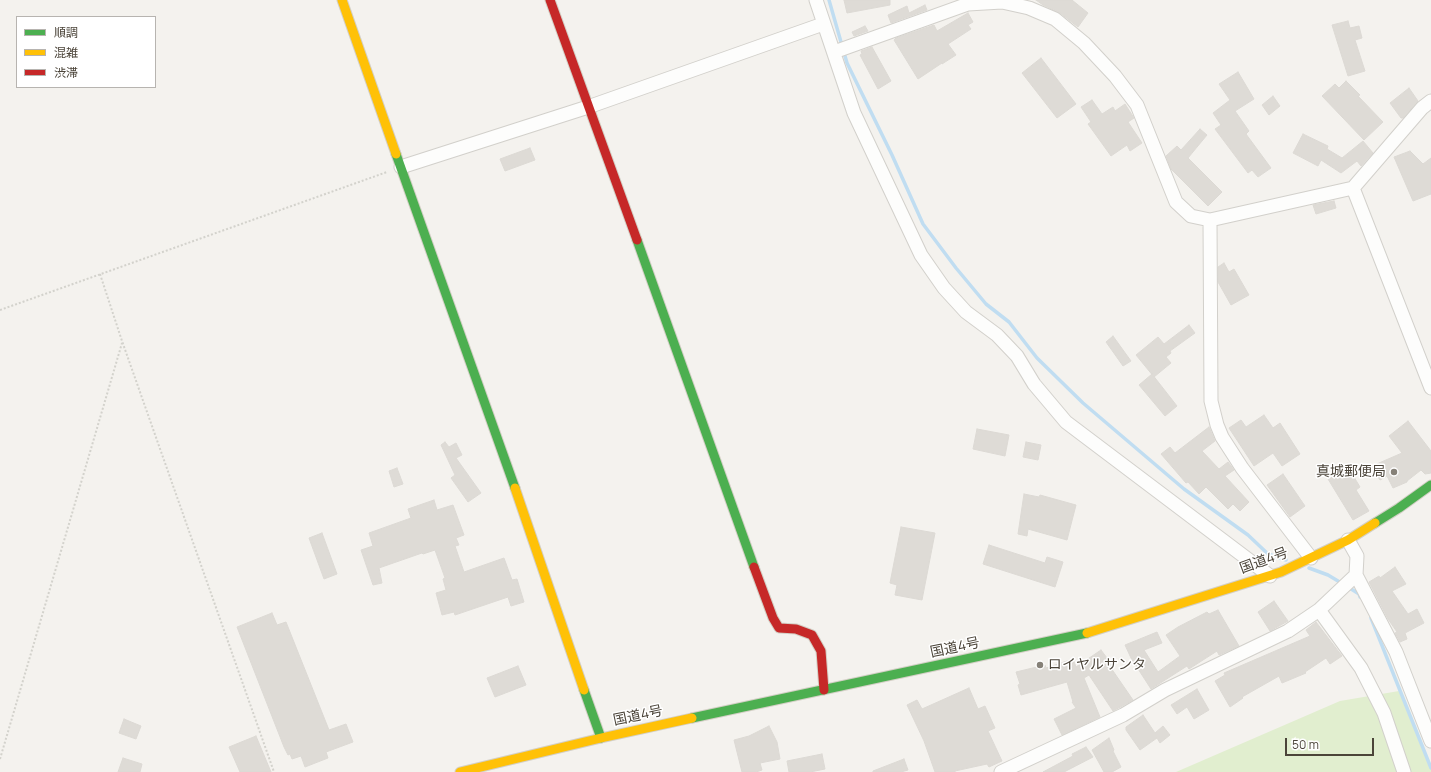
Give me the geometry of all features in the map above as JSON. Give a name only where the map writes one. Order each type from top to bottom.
[{"type":"main road","points":[[342,0],[527,522],[601,738]]},
{"type":"main road","points":[[550,0],[773,618],[779,628],[796,629],[812,635],[821,651],[824,690]]},
{"type":"main road","name":"国道4号","points":[[460,772],[601,738],[1088,633],[1275,574],[1348,540],[1399,508],[1431,485]]},
{"type":"street","points":[[816,0],[823,24],[841,50],[854,113],[921,255],[944,288],[966,312],[997,335],[1017,356],[1034,384],[1066,422],[1275,574]]},
{"type":"street","points":[[841,50],[968,4],[1002,2],[1029,8],[1055,19],[1084,43],[1115,76],[1137,105],[1176,202],[1191,216],[1210,220],[1353,188],[1422,108],[1431,101]]},
{"type":"street","points":[[401,167],[588,107],[823,24]]},
{"type":"street","points":[[1353,188],[1431,388]]},
{"type":"street","points":[[1210,220],[1210,401],[1217,425],[1222,437],[1242,468],[1309,559]]},
{"type":"street","points":[[1001,772],[1123,715],[1165,690],[1288,631],[1319,610],[1353,578],[1357,556],[1348,540]]},
{"type":"street","points":[[1353,578],[1396,652],[1431,741]]},
{"type":"street","points":[[1319,610],[1362,668],[1384,713],[1404,772]]},
{"type":"path","points":[[0,310],[401,167]]},
{"type":"path","points":[[100,274],[122,341],[274,772]]},
{"type":"path","points":[[0,759],[122,341]]},
{"type":"green space","points":[[1399,691],[1431,768],[1431,772],[1176,772],[1340,701]]},
{"type":"building","points":[[844,0],[890,0],[890,5],[847,13]]},
{"type":"building","points":[[1036,0],[1072,0],[1088,13],[1078,27],[1060,13]]},
{"type":"building","points":[[925,5],[927,10],[891,23],[888,15],[907,6],[909,13]]},
{"type":"building","points":[[968,13],[973,22],[968,25],[971,29],[948,44],[956,55],[918,79],[894,40],[934,25],[937,31]]},
{"type":"building","points":[[1348,21],[1350,28],[1359,26],[1362,38],[1355,40],[1365,71],[1348,76],[1332,25]]},
{"type":"building","points":[[865,26],[868,31],[854,36],[852,32]]},
{"type":"building","points":[[872,47],[891,81],[878,89],[860,55],[862,54],[861,51]]},
{"type":"building","points":[[1041,58],[1076,104],[1057,118],[1022,73]]},
{"type":"building","points":[[1238,72],[1254,99],[1235,111],[1249,131],[1246,134],[1271,168],[1258,177],[1252,170],[1248,173],[1215,129],[1221,125],[1213,113],[1230,100],[1219,84]]},
{"type":"building","points":[[1346,81],[1383,122],[1364,140],[1322,96],[1335,84],[1339,88]]},
{"type":"building","points":[[1409,88],[1418,101],[1403,118],[1401,118],[1390,103]]},
{"type":"building","points":[[1273,96],[1280,106],[1269,115],[1262,105]]},
{"type":"building","points":[[1092,100],[1102,114],[1113,107],[1115,111],[1125,104],[1134,118],[1128,122],[1142,143],[1130,151],[1127,145],[1111,156],[1088,124],[1091,122],[1081,107]]},
{"type":"building","points":[[1200,129],[1207,135],[1188,158],[1222,192],[1208,206],[1171,169],[1166,156],[1177,146],[1181,150]]},
{"type":"building","points":[[1303,134],[1328,146],[1327,149],[1342,158],[1363,141],[1373,153],[1361,166],[1357,161],[1341,173],[1321,160],[1318,166],[1293,153]]},
{"type":"building","points":[[530,148],[535,160],[505,171],[500,159]]},
{"type":"building","points":[[1410,151],[1423,164],[1431,158],[1431,194],[1413,201],[1394,157]]},
{"type":"building","points":[[1334,201],[1336,208],[1316,214],[1313,205]]},
{"type":"building","points":[[1224,263],[1229,272],[1234,269],[1249,295],[1231,305],[1218,282],[1218,267]]},
{"type":"building","points":[[1189,325],[1195,333],[1170,351],[1171,353],[1166,357],[1171,363],[1154,377],[1136,355],[1158,337],[1164,344]]},
{"type":"building","points":[[1113,336],[1131,361],[1123,366],[1106,342]]},
{"type":"building","points":[[1152,374],[1177,406],[1165,416],[1139,385]]},
{"type":"building","points":[[1264,415],[1273,428],[1280,423],[1300,454],[1282,466],[1273,453],[1254,466],[1229,428],[1241,420],[1246,427]]},
{"type":"building","points":[[1408,421],[1431,451],[1431,473],[1425,474],[1421,470],[1407,482],[1393,488],[1387,476],[1380,480],[1372,467],[1402,453],[1389,436]]},
{"type":"building","points":[[1209,427],[1215,441],[1202,451],[1219,469],[1228,462],[1234,470],[1225,476],[1249,502],[1240,511],[1233,504],[1228,509],[1206,487],[1199,494],[1188,482],[1186,483],[1161,454],[1170,447],[1175,453]]},
{"type":"building","points":[[977,429],[1009,435],[1005,456],[973,449]]},
{"type":"building","points":[[445,442],[449,447],[456,443],[462,455],[456,458],[481,493],[468,502],[451,478],[455,475],[441,445]]},
{"type":"building","points":[[1026,442],[1041,445],[1038,460],[1023,457]]},
{"type":"building","points":[[1348,467],[1360,487],[1356,490],[1369,511],[1353,520],[1328,479]]},
{"type":"building","points":[[397,468],[403,484],[394,487],[389,471]]},
{"type":"building","points":[[1283,474],[1305,506],[1290,517],[1267,485]]},
{"type":"building","points":[[1024,494],[1039,497],[1040,495],[1076,505],[1067,540],[1028,529],[1027,536],[1018,534]]},
{"type":"building","points":[[434,500],[437,510],[453,505],[464,535],[456,538],[459,545],[455,546],[464,572],[504,558],[512,580],[517,579],[524,602],[511,606],[508,597],[455,615],[454,612],[442,615],[436,593],[446,590],[443,579],[445,578],[435,550],[379,568],[382,583],[373,585],[361,550],[373,546],[369,533],[411,518],[408,509]]},
{"type":"building","points":[[901,527],[935,533],[922,600],[895,595],[897,585],[890,583]]},
{"type":"building","points":[[322,533],[337,574],[324,579],[309,538]]},
{"type":"building","points":[[989,545],[1045,563],[1047,557],[1063,562],[1055,587],[983,564]]},
{"type":"building","points":[[1395,567],[1406,584],[1392,591],[1408,614],[1417,609],[1424,623],[1405,633],[1407,639],[1400,642],[1395,633],[1397,632],[1388,619],[1369,582],[1379,576],[1380,578]]},
{"type":"building","points":[[1274,601],[1288,621],[1270,631],[1258,612]]},
{"type":"building","points":[[1218,610],[1239,646],[1219,655],[1217,651],[1189,669],[1187,666],[1151,689],[1131,658],[1125,645],[1157,632],[1162,643],[1144,650],[1158,672],[1180,656],[1166,635],[1207,612],[1209,614]]},
{"type":"building","points":[[272,613],[277,625],[286,622],[329,730],[346,724],[353,742],[326,752],[328,758],[305,767],[301,756],[292,759],[284,747],[237,627]]},
{"type":"building","points":[[1316,622],[1342,656],[1330,664],[1326,658],[1305,672],[1306,673],[1282,683],[1279,676],[1242,697],[1243,698],[1230,707],[1215,681],[1225,675],[1224,673],[1310,636],[1306,630]]},
{"type":"building","points":[[1101,650],[1113,666],[1111,668],[1133,700],[1113,711],[1089,675],[1084,678],[1100,717],[1062,735],[1054,719],[1076,708],[1072,702],[1067,682],[1021,695],[1018,685],[1020,684],[1016,672],[1045,665],[1046,668],[1073,659],[1076,667]]},
{"type":"building","points":[[518,666],[526,685],[495,697],[487,678]]},
{"type":"building","points":[[969,688],[978,709],[985,706],[995,728],[988,731],[1002,761],[989,767],[987,764],[955,772],[935,772],[924,741],[907,705],[917,700],[922,709]]},
{"type":"building","points":[[1197,689],[1209,710],[1194,719],[1187,707],[1177,714],[1171,705]]},
{"type":"building","points":[[1143,715],[1155,733],[1163,726],[1170,735],[1160,743],[1157,738],[1140,750],[1126,730],[1126,727]]},
{"type":"building","points":[[124,719],[141,726],[136,739],[119,733]]},
{"type":"building","points":[[769,726],[777,742],[780,759],[760,763],[762,770],[756,772],[742,772],[734,740],[749,736]]},
{"type":"building","points":[[256,736],[271,772],[240,772],[229,747]]},
{"type":"building","points":[[1109,738],[1114,750],[1113,751],[1121,767],[1112,772],[1104,772],[1092,750]]},
{"type":"building","points":[[1086,747],[1093,757],[1064,772],[1043,772],[1073,756],[1072,754]]},
{"type":"building","points":[[822,754],[825,769],[810,772],[789,772],[787,761]]},
{"type":"building","points":[[123,758],[142,764],[140,772],[118,772]]},
{"type":"building","points":[[904,759],[908,770],[901,772],[873,772],[873,771]]},
{"type":"waterway","points":[[829,0],[847,63],[892,155],[923,224],[956,268],[986,304],[1009,322],[1037,358],[1083,403],[1184,489],[1248,535],[1268,554],[1286,560]]},
{"type":"waterway","points":[[1309,568],[1328,575],[1343,584]]},
{"type":"waterway","points":[[1348,587],[1359,594],[1360,597]]},
{"type":"waterway","points":[[1371,618],[1431,768]]},
{"type":"traffic: fast","points":[[396,154],[515,488]]},
{"type":"traffic: fast","points":[[637,240],[754,567]]},
{"type":"traffic: fast","points":[[1375,523],[1431,485]]},
{"type":"traffic: fast","points":[[692,718],[1087,633]]},
{"type":"traffic: fast","points":[[584,690],[601,738]]},
{"type":"traffic: slow","points":[[342,0],[396,154]]},
{"type":"traffic: slow","points":[[515,488],[584,690]]},
{"type":"traffic: slow","points":[[1087,633],[1281,572],[1348,540],[1375,523]]},
{"type":"traffic: slow","points":[[460,772],[692,718]]},
{"type":"traffic: jam","points":[[550,0],[637,240]]},
{"type":"traffic: jam","points":[[754,567],[773,618],[779,628],[796,629],[812,635],[821,651],[824,690]]},
{"type":"place","name":"真城郵便局","points":[[1394,472]]},
{"type":"place","name":"ロイヤルサンタ","points":[[1040,665]]}]
